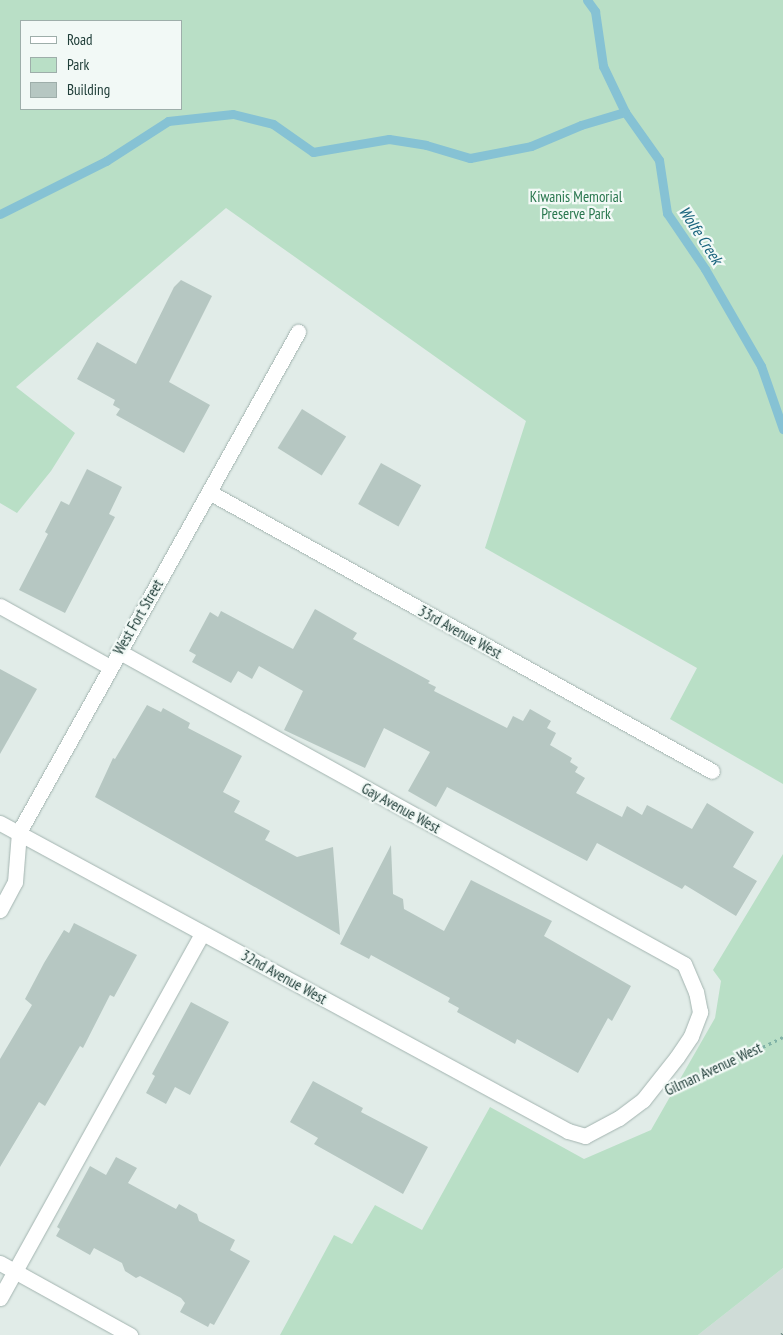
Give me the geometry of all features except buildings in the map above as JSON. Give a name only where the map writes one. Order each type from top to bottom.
[{"type":"street","name":"West Fort Street","points":[[0,910],[15,882],[19,832],[118,651],[298,332]]},
{"type":"street","name":"33rd Avenue West","points":[[209,492],[712,771]]},
{"type":"street","points":[[0,606],[110,667]]},
{"type":"street","name":"Gay Avenue West","points":[[118,651],[684,964]]},
{"type":"street","name":"32nd Avenue West","points":[[0,823],[568,1131]]},
{"type":"street","points":[[0,1298],[202,933]]},
{"type":"street","name":"Gilman Avenue West","points":[[568,1131],[584,1136],[619,1118],[643,1100],[677,1057],[691,1036],[700,1012],[696,992],[684,964]]},
{"type":"street","points":[[0,1263],[130,1335]]},
{"type":"path","name":"Gilman Avenue West","points":[[684,1086],[783,1037]]},
{"type":"shaded area","points":[[783,1268],[783,1335],[698,1335],[736,1305]]},
{"type":"green space","name":"Kiwanis Memorial Preserve Park","points":[[0,0],[783,0],[783,784],[670,719],[697,668],[485,548],[526,421],[226,208],[16,387],[75,433],[51,471],[17,513],[0,503]]},
{"type":"green space","points":[[783,854],[783,1268],[698,1335],[280,1335],[334,1235],[352,1244],[375,1205],[422,1230],[490,1107],[584,1159],[651,1130],[715,1018],[721,981],[713,970]]},
{"type":"waterway","name":"Wolfe Creek","points":[[587,0],[595,11],[603,66],[625,112],[659,160],[667,213],[705,269],[761,366],[783,429]]},
{"type":"waterway","points":[[0,214],[106,161],[168,121],[233,114],[273,124],[313,152],[389,139],[426,145],[470,158],[531,146],[581,125],[625,112]]}]
